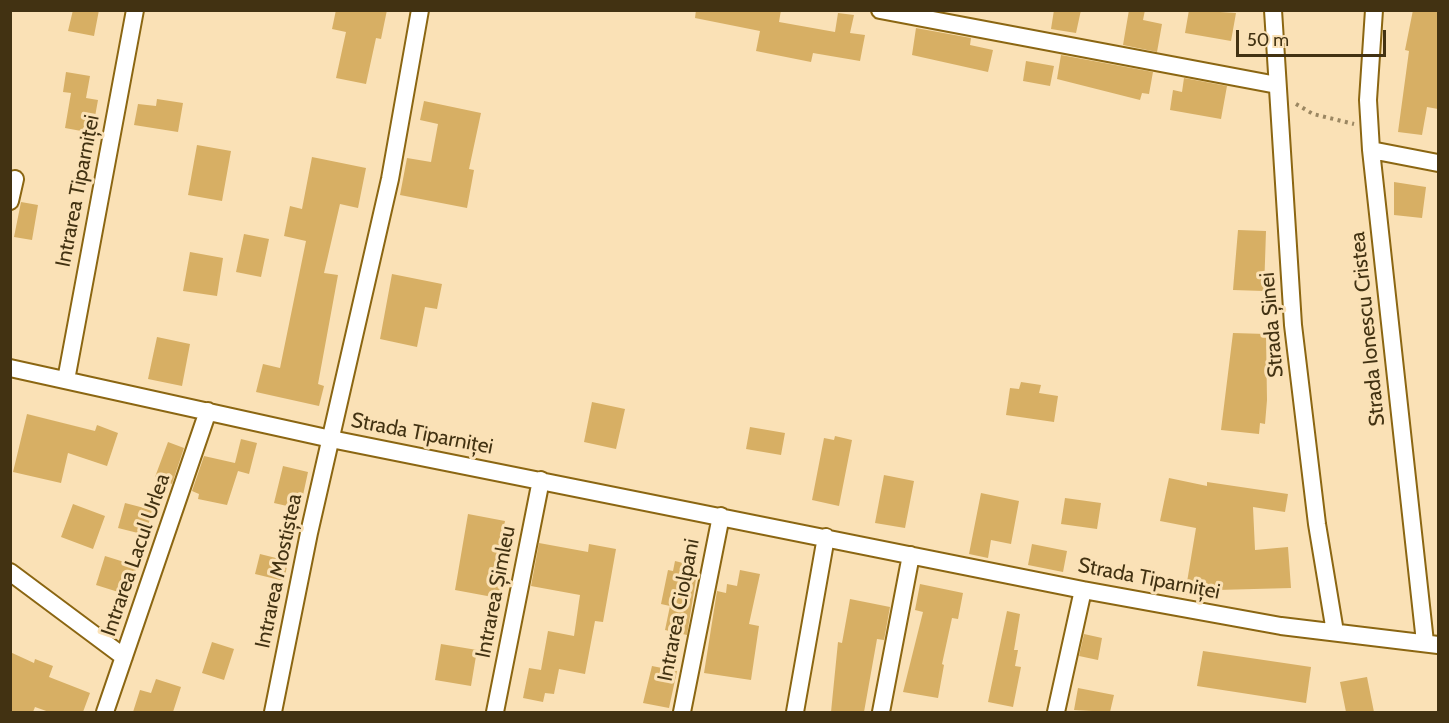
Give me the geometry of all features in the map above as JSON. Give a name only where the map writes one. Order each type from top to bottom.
[{"type":"street","name":"Intrarea Tiparniței","points":[[66,380],[135,10]]},
{"type":"street","name":"Intrarea Mostiștea","points":[[273,712],[309,533],[390,179],[420,10]]},
{"type":"street","points":[[880,10],[1277,89]]},
{"type":"street","name":"Strada Șinei","points":[[1273,10],[1293,326],[1317,524],[1335,632]]},
{"type":"street","name":"Strada Ionescu Cristea","points":[[1374,10],[1369,73],[1371,150],[1432,643]]},
{"type":"street","points":[[1371,150],[1438,163]]},
{"type":"street","points":[[10,201],[15,179]]},
{"type":"street","name":"Strada Tiparniței","points":[[10,368],[332,439],[1083,590],[1197,612],[1432,643]]},
{"type":"street","name":"Intrarea Lacul Urlea","points":[[105,712],[208,411]]},
{"type":"street","name":"Intrarea Șimleu","points":[[495,712],[541,480]]},
{"type":"street","name":"Intrarea Ciolpani","points":[[682,712],[721,516]]},
{"type":"street","points":[[795,712],[826,537]]},
{"type":"street","points":[[881,712],[911,555]]},
{"type":"street","points":[[10,572],[124,657]]},
{"type":"street","points":[[1056,712],[1083,590]]},
{"type":"path","points":[[1277,89],[1313,114],[1340,122],[1370,126]]},
{"type":"building","points":[[73,10],[99,10],[94,36],[68,31]]},
{"type":"building","points":[[336,10],[387,10],[381,39],[376,38],[366,84],[336,78],[346,32],[332,29]]},
{"type":"building","points":[[696,10],[781,10],[779,22],[835,32],[838,13],[854,15],[850,33],[865,35],[860,61],[813,53],[811,62],[756,51],[760,31],[695,18]]},
{"type":"building","points":[[1054,10],[1081,10],[1076,33],[1051,29]]},
{"type":"building","points":[[1129,10],[1145,10],[1143,20],[1162,24],[1157,52],[1123,45]]},
{"type":"building","points":[[1189,10],[1236,13],[1231,41],[1185,33]]},
{"type":"building","points":[[1413,10],[1438,10],[1438,109],[1427,107],[1422,135],[1398,132],[1409,51],[1405,50]]},
{"type":"building","points":[[916,28],[971,38],[970,45],[993,50],[988,72],[912,55]]},
{"type":"building","points":[[1061,55],[1153,72],[1149,94],[1142,93],[1140,100],[1057,79]]},
{"type":"building","points":[[1026,61],[1054,66],[1050,86],[1023,81]]},
{"type":"building","points":[[66,72],[90,76],[86,98],[98,100],[92,133],[65,128],[71,93],[63,92]]},
{"type":"building","points":[[1184,78],[1227,86],[1221,119],[1170,110],[1173,90],[1182,92]]},
{"type":"building","points":[[157,99],[183,103],[178,132],[134,125],[138,104],[156,106]]},
{"type":"building","points":[[424,101],[481,113],[469,169],[474,170],[467,208],[400,195],[407,158],[431,162],[438,124],[420,120]]},
{"type":"building","points":[[197,145],[231,151],[222,201],[188,195]]},
{"type":"building","points":[[312,157],[366,168],[358,208],[340,204],[324,273],[338,275],[318,384],[324,386],[319,406],[256,392],[263,364],[280,368],[306,241],[284,236],[290,206],[302,209]]},
{"type":"building","points":[[1394,182],[1426,187],[1422,218],[1394,215]]},
{"type":"building","points":[[21,202],[38,205],[32,240],[14,237]]},
{"type":"building","points":[[1238,230],[1266,231],[1264,291],[1233,290]]},
{"type":"building","points":[[244,234],[269,239],[261,277],[236,272]]},
{"type":"building","points":[[190,252],[223,258],[217,296],[183,291]]},
{"type":"building","points":[[392,274],[442,284],[437,309],[425,307],[417,347],[380,339]]},
{"type":"building","points":[[1233,333],[1266,334],[1267,400],[1265,424],[1260,423],[1259,434],[1221,430]]},
{"type":"building","points":[[157,337],[190,344],[182,386],[148,379]]},
{"type":"building","points":[[1021,382],[1041,385],[1039,393],[1058,396],[1054,422],[1006,415],[1010,388],[1019,389]]},
{"type":"building","points":[[592,402],[625,409],[616,449],[584,442]]},
{"type":"building","points":[[27,414],[95,431],[97,425],[118,433],[107,466],[68,453],[61,483],[13,472]]},
{"type":"building","points":[[750,427],[785,433],[781,455],[746,449]]},
{"type":"building","points":[[835,436],[852,440],[839,506],[812,500],[824,438],[834,440]]},
{"type":"building","points":[[241,439],[257,443],[249,474],[238,471],[227,505],[198,499],[199,494],[192,491],[204,456],[235,463]]},
{"type":"building","points":[[168,442],[184,448],[172,484],[155,477]]},
{"type":"building","points":[[283,466],[308,472],[300,509],[274,503]]},
{"type":"building","points":[[884,475],[914,481],[905,528],[875,523]]},
{"type":"building","points":[[1169,478],[1207,486],[1207,482],[1288,494],[1285,512],[1253,507],[1255,550],[1288,547],[1291,588],[1217,590],[1216,600],[1185,594],[1196,528],[1160,521]]},
{"type":"building","points":[[981,493],[1019,501],[1011,544],[991,540],[988,558],[969,554]]},
{"type":"building","points":[[1065,498],[1101,503],[1097,529],[1061,524]]},
{"type":"building","points":[[125,503],[152,510],[146,535],[118,528]]},
{"type":"building","points":[[73,504],[105,516],[93,549],[61,537]]},
{"type":"building","points":[[468,514],[505,521],[497,565],[504,566],[498,598],[455,590]]},
{"type":"building","points":[[539,543],[588,552],[589,544],[616,549],[603,622],[595,621],[585,674],[559,669],[554,694],[545,693],[543,702],[523,698],[529,668],[541,670],[548,631],[574,636],[580,595],[531,586]]},
{"type":"building","points":[[1032,544],[1067,551],[1063,572],[1028,565]]},
{"type":"building","points":[[260,554],[288,561],[284,581],[255,574]]},
{"type":"building","points":[[105,556],[137,566],[128,595],[96,585]]},
{"type":"building","points":[[675,561],[691,565],[688,577],[696,579],[687,635],[665,630],[670,606],[661,604],[668,570],[673,571]]},
{"type":"building","points":[[740,570],[760,574],[749,624],[759,626],[751,680],[704,673],[717,591],[726,593],[727,584],[737,586]]},
{"type":"building","points":[[920,584],[963,593],[958,619],[952,618],[942,664],[944,665],[938,698],[903,692],[923,612],[915,610]]},
{"type":"building","points":[[850,599],[890,607],[884,640],[877,639],[864,712],[831,712],[838,642],[842,643]]},
{"type":"building","points":[[1007,611],[1020,614],[1014,650],[1018,650],[1015,666],[1021,667],[1013,707],[988,702]]},
{"type":"building","points":[[1084,634],[1102,638],[1098,660],[1079,656]]},
{"type":"building","points":[[212,642],[234,649],[224,680],[202,673]]},
{"type":"building","points":[[441,644],[477,650],[471,686],[435,680]]},
{"type":"building","points":[[1203,651],[1311,667],[1306,703],[1197,686]]},
{"type":"building","points":[[10,652],[34,663],[35,659],[53,666],[49,677],[90,693],[83,712],[49,712],[35,707],[33,712],[10,712]]},
{"type":"building","points":[[652,666],[677,671],[669,708],[643,703]]},
{"type":"building","points":[[1367,677],[1374,712],[1346,712],[1340,682]]},
{"type":"building","points":[[156,679],[181,687],[173,712],[133,712],[140,690],[151,693]]},
{"type":"building","points":[[1078,688],[1114,695],[1110,712],[1074,710]]}]
